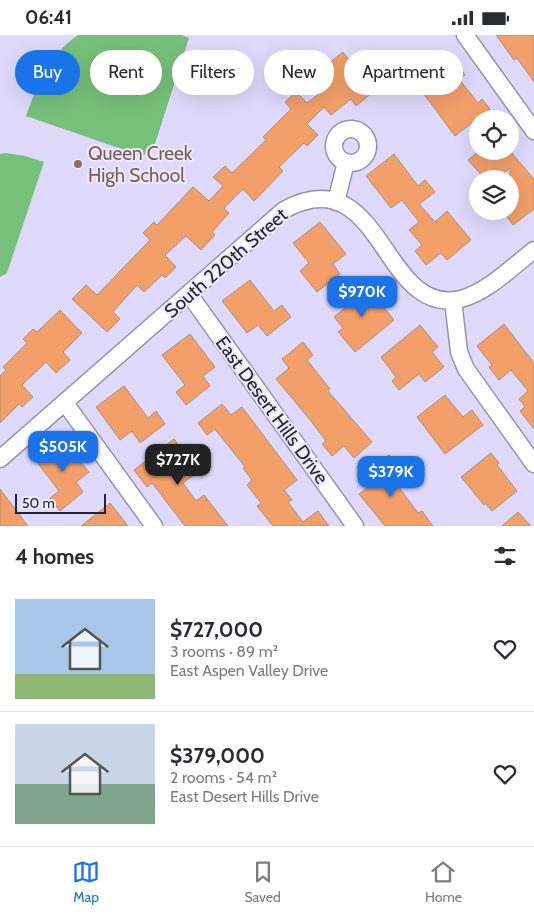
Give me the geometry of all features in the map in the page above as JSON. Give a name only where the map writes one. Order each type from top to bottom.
[{"type":"street","points":[[465,35],[534,131]]},
{"type":"street","points":[[336,202],[346,162]]},
{"type":"street","name":"South 220th Street","points":[[0,459],[284,210],[303,200],[336,202],[362,217],[410,283],[423,293],[440,299],[453,300]]},
{"type":"street","points":[[534,250],[481,290],[462,299],[453,300],[459,352],[466,369],[534,464]]},
{"type":"street","name":"East Desert Hills Drive","points":[[189,294],[355,526]]},
{"type":"street","points":[[65,403],[154,526]]},
{"type":"green space","points":[[78,35],[182,35],[189,38],[185,50],[172,50],[172,91],[153,150],[142,156],[26,116],[34,95],[80,95],[80,50],[61,50]]},
{"type":"green space","points":[[6,153],[44,162],[7,273],[0,277],[0,154]]},
{"type":"building","points":[[496,35],[534,35],[534,82],[517,58],[514,60]]},
{"type":"building","points":[[343,52],[344,53],[344,95],[369,95],[356,106],[351,99],[331,115],[324,107],[307,124],[318,135],[307,146],[304,143],[279,167],[283,171],[254,201],[243,189],[224,208],[229,213],[212,232],[215,235],[201,250],[186,236],[165,255],[176,267],[165,278],[162,275],[144,292],[137,285],[113,312],[120,319],[107,332],[72,299],[86,285],[97,295],[150,240],[143,233],[154,222],[157,225],[193,187],[209,201],[223,186],[213,177],[225,166],[232,173],[266,140],[263,137],[291,109],[285,102],[293,95],[299,95],[307,103],[317,95],[334,95],[334,59]]},
{"type":"building","points":[[463,84],[478,103],[482,99],[490,109],[469,110],[469,125],[455,136],[425,95],[463,95]]},
{"type":"building","points":[[394,154],[418,186],[425,180],[435,192],[419,204],[435,222],[447,211],[471,240],[447,260],[441,253],[426,265],[415,251],[422,245],[409,230],[419,222],[402,200],[391,208],[366,176]]},
{"type":"building","points":[[468,160],[518,160],[534,179],[534,209],[513,225],[509,220],[519,220],[519,170],[510,170],[510,168],[508,170],[477,170]]},
{"type":"building","points":[[320,222],[346,254],[333,264],[340,274],[317,292],[300,271],[309,263],[293,243]]},
{"type":"building","points":[[250,280],[274,311],[282,305],[291,317],[267,336],[258,325],[247,333],[222,301]]},
{"type":"building","points":[[364,283],[394,320],[355,352],[338,332],[343,328],[334,317],[350,304],[345,299]]},
{"type":"building","points":[[60,310],[82,333],[63,352],[70,360],[56,373],[46,362],[22,385],[33,397],[22,407],[19,404],[0,423],[0,376],[6,370],[3,367],[27,343],[23,339],[33,329],[37,332]]},
{"type":"building","points":[[504,324],[534,363],[534,429],[520,411],[525,407],[519,399],[528,391],[511,370],[499,380],[489,367],[492,365],[477,346]]},
{"type":"building","points":[[420,325],[438,347],[432,352],[444,367],[425,382],[419,374],[399,390],[392,381],[396,377],[381,357]]},
{"type":"building","points":[[190,334],[215,367],[203,376],[210,386],[186,405],[176,392],[185,385],[162,355]]},
{"type":"building","points":[[303,342],[313,355],[307,360],[330,389],[328,391],[372,442],[354,458],[344,446],[332,456],[322,444],[326,441],[276,379],[289,368],[282,359]]},
{"type":"building","points":[[124,386],[148,418],[156,411],[165,424],[140,443],[132,431],[120,440],[96,407]]},
{"type":"building","points":[[445,395],[463,417],[472,410],[483,425],[445,454],[417,417]]},
{"type":"building","points":[[222,404],[231,415],[242,407],[297,480],[284,490],[292,500],[288,502],[303,522],[318,511],[329,526],[273,526],[257,506],[261,503],[247,485],[252,480],[243,468],[245,467],[215,429],[207,435],[198,423]]},
{"type":"building","points":[[174,439],[199,471],[183,483],[196,501],[204,495],[228,526],[185,526],[152,483],[147,487],[134,470]]},
{"type":"building","points":[[63,440],[89,472],[76,482],[83,492],[60,511],[50,498],[59,491],[36,461]]},
{"type":"building","points":[[491,453],[499,463],[497,465],[517,491],[492,511],[485,503],[484,505],[461,477]]},
{"type":"building","points":[[389,455],[399,468],[390,475],[418,513],[422,511],[433,526],[385,526],[359,494],[372,484],[365,474]]},
{"type":"building","points":[[0,489],[28,526],[0,526]]},
{"type":"building","points":[[110,503],[128,526],[81,526]]},
{"type":"building","points":[[518,512],[531,526],[502,526]]},
{"type":"place","name":"Queen Creek High School","points":[[78,164]]}]
